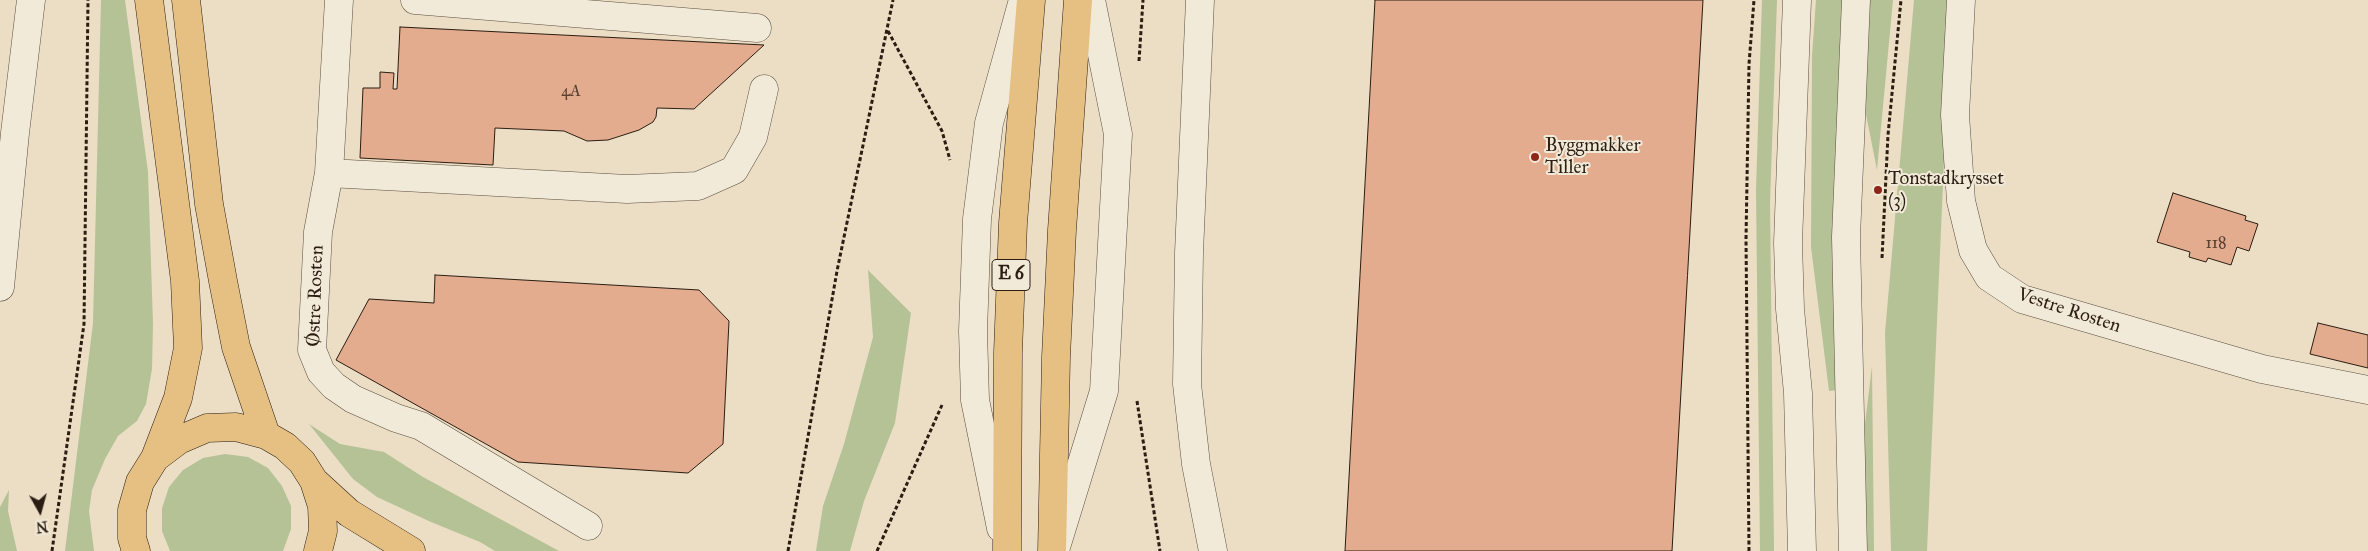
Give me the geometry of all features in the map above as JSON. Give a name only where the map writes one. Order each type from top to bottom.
[{"type":"main road","points":[[136,551],[132,538],[132,510],[140,482],[155,458],[178,398],[188,348],[185,281],[148,0]]},
{"type":"main road","points":[[186,0],[209,204],[221,271],[236,347],[266,434]]},
{"type":"main road","name":"E 6","points":[[1007,551],[1008,352],[1013,223],[1030,0]]},
{"type":"main road","points":[[1053,551],[1056,357],[1062,230],[1078,0]]},
{"type":"main road","points":[[155,458],[179,440],[206,428],[236,426],[266,434],[285,446],[302,462],[314,481],[322,506],[323,531],[318,551]]},
{"type":"main road","points":[[314,481],[349,513],[410,551]]},
{"type":"street","points":[[0,287],[14,133],[31,0]]},
{"type":"street","name":"Østre Rosten","points":[[339,0],[329,173],[318,232],[312,350],[320,372],[334,386],[353,399],[396,418],[421,426],[588,526]]},
{"type":"street","points":[[415,0],[758,28]]},
{"type":"street","points":[[1007,551],[975,400],[973,331],[977,218],[988,123],[1023,0]]},
{"type":"street","points":[[1053,551],[1104,391],[1118,134],[1091,0]]},
{"type":"street","points":[[1200,0],[1189,253],[1187,384],[1196,464],[1213,551]]},
{"type":"street","points":[[1797,0],[1788,243],[1790,309],[1798,393],[1802,551]]},
{"type":"street","points":[[1852,551],[1846,237],[1856,0]]},
{"type":"street","name":"Vestre Rosten","points":[[1961,0],[1956,115],[1961,201],[1973,250],[1989,277],[2022,299],[2262,369],[2368,390]]},
{"type":"street","points":[[329,173],[627,189],[698,186],[734,170],[753,137],[764,89]]},
{"type":"path","points":[[52,551],[84,324],[88,0]]},
{"type":"path","points":[[788,551],[837,271],[893,0]]},
{"type":"path","points":[[1749,551],[1746,239],[1750,64],[1754,0]]},
{"type":"path","points":[[1881,267],[1888,135],[1902,0]]},
{"type":"path","points":[[887,31],[942,131],[952,168]]},
{"type":"path","points":[[877,551],[908,477],[932,431],[945,397]]},
{"type":"green space","points":[[101,0],[125,0],[148,172],[153,324],[152,369],[146,404],[137,421],[118,436],[105,459],[92,490],[89,511],[94,551],[65,551],[93,323]]},
{"type":"green space","points":[[1762,0],[1777,0],[1770,203],[1774,551],[1760,551],[1756,190]]},
{"type":"green space","points":[[1816,0],[1843,0],[1839,390],[1829,391],[1811,247],[1812,56]]},
{"type":"green space","points":[[1868,0],[1893,0],[1877,170],[1861,89]]},
{"type":"green space","points":[[1914,0],[1951,0],[1927,551],[1891,551],[1885,333]]},
{"type":"green space","points":[[868,270],[911,313],[895,423],[864,501],[850,551],[816,551],[823,506],[844,444],[873,337]]},
{"type":"green space","points":[[1872,366],[1874,551],[1864,551],[1861,457]]},
{"type":"green space","points":[[309,424],[340,444],[384,452],[423,477],[559,551],[495,551],[480,542],[377,497],[353,479]]},
{"type":"green space","points":[[225,454],[248,457],[268,468],[282,486],[291,506],[291,529],[283,551],[170,551],[162,531],[162,508],[169,487],[183,470],[203,458]]},
{"type":"green space","points":[[9,490],[8,511],[17,551],[0,551],[0,507]]},
{"type":"building","points":[[1375,0],[1703,0],[1672,551],[1345,551]]},
{"type":"building","points":[[400,27],[764,45],[694,109],[657,108],[656,117],[653,122],[639,130],[608,140],[587,141],[564,131],[495,128],[493,165],[360,158],[363,88],[380,88],[380,72],[394,73],[393,89],[397,89]]},
{"type":"building","points":[[2173,193],[2246,216],[2245,220],[2258,224],[2249,251],[2237,247],[2231,265],[2208,258],[2206,262],[2189,257],[2190,252],[2157,242]]},
{"type":"building","points":[[435,275],[699,290],[729,321],[723,444],[688,473],[518,462],[336,360],[369,299],[434,303]]},
{"type":"building","points":[[2318,323],[2368,335],[2368,368],[2310,354]]},
{"type":"place","name":"Byggmakker Tiller","points":[[1535,157]]},
{"type":"place","name":"Tonstadkrysset (3)","points":[[1878,190]]}]
